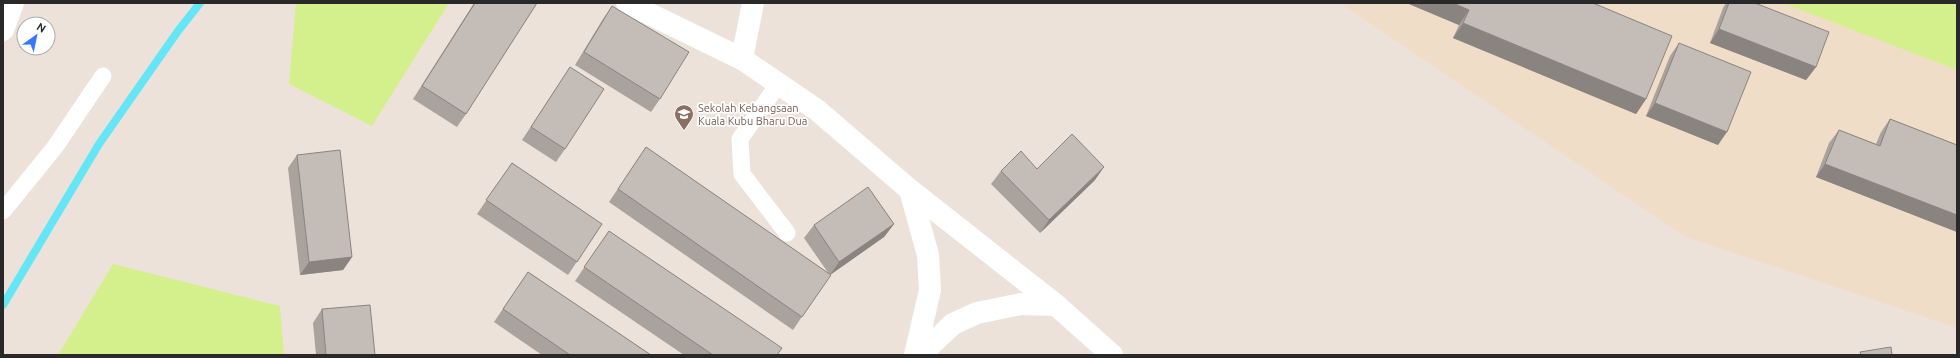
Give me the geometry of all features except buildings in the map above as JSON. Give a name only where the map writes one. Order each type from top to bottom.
[{"type":"street","points":[[3,30],[13,3]]},
{"type":"street","points":[[627,3],[742,59],[817,110],[910,190],[1056,305],[1112,355]]},
{"type":"street","points":[[742,59],[754,3]]},
{"type":"street","points":[[910,190],[928,255],[930,290],[915,355]]},
{"type":"street","points":[[920,355],[953,324],[977,312],[1021,304],[1056,305]]},
{"type":"lane","points":[[3,211],[55,147],[103,76]]},
{"type":"lane","points":[[779,83],[740,139],[742,174],[788,233]]},
{"type":"shaded area","points":[[1340,3],[1957,3],[1957,328],[1685,237]]},
{"type":"green space","points":[[296,3],[449,3],[372,126],[289,84]]},
{"type":"green space","points":[[1783,3],[1957,3],[1957,70]]},
{"type":"green space","points":[[113,264],[280,306],[284,355],[58,355]]},
{"type":"waterway","points":[[3,305],[99,144],[178,31],[200,3]]},
{"type":"place","name":"Sekolah Kebangsaan Kuala Kubu Bharu Dua","points":[[684,131]]}]
